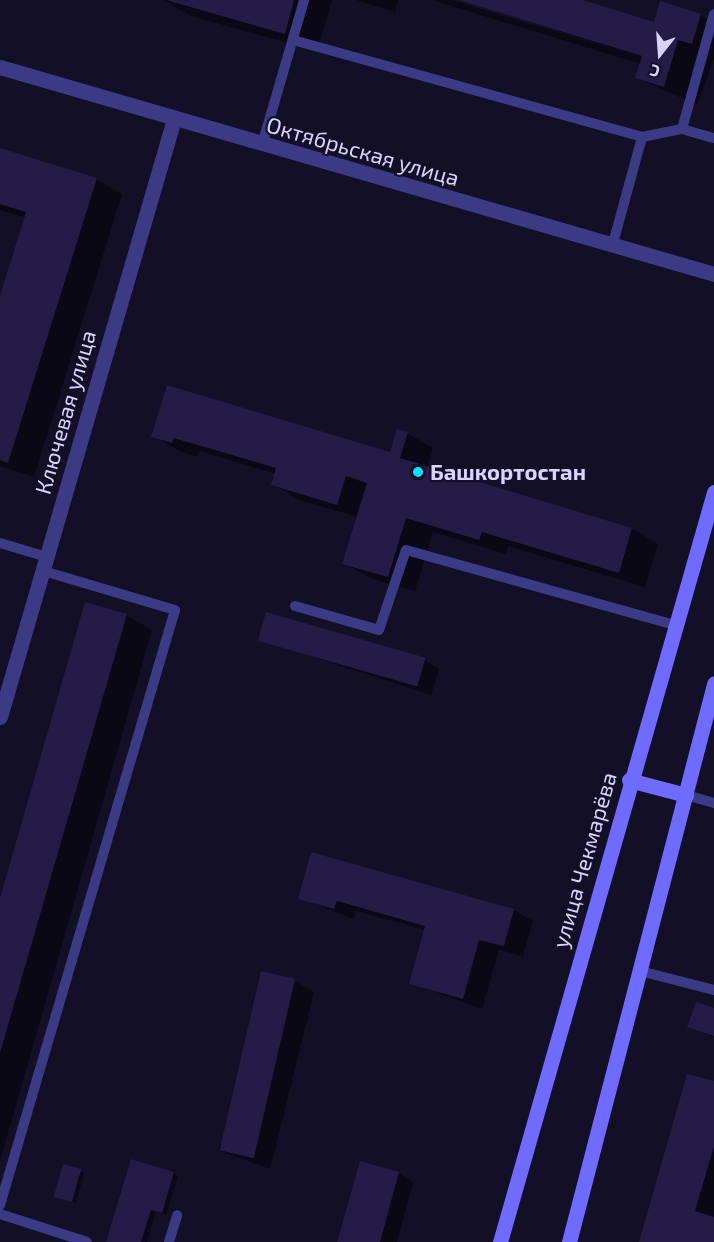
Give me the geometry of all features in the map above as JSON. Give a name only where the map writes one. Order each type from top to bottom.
[{"type":"main road","name":"улица Чекмарёва","points":[[500,1242],[629,780],[714,492]]},
{"type":"main road","points":[[569,1242],[714,684]]},
{"type":"main road","points":[[629,780],[686,795]]},
{"type":"street","name":"Октябрьская улица","points":[[0,67],[612,247],[714,274]]},
{"type":"street","name":"Ключевая улица","points":[[0,717],[174,119]]},
{"type":"lane","points":[[262,145],[304,0]]},
{"type":"lane","points":[[682,129],[714,14]]},
{"type":"lane","points":[[293,40],[642,137],[682,129],[714,138]]},
{"type":"lane","points":[[612,247],[642,137]]},
{"type":"lane","points":[[0,543],[45,564],[175,610],[0,1205]]},
{"type":"lane","points":[[295,606],[379,630],[406,550],[675,625]]},
{"type":"lane","points":[[686,795],[714,803]]},
{"type":"lane","points":[[640,971],[714,990]]},
{"type":"lane","points":[[0,1214],[87,1242]]},
{"type":"lane","points":[[170,1242],[177,1215]]},
{"type":"building","points":[[166,0],[294,0],[285,34]]},
{"type":"building","points":[[459,0],[583,0],[654,22],[660,1],[701,14],[692,44],[678,40],[664,87],[635,78],[642,56]]},
{"type":"building","points":[[0,148],[97,178],[8,463],[0,460],[0,296],[26,212],[0,204]]},
{"type":"building","points":[[167,385],[390,452],[397,429],[408,432],[400,458],[632,528],[619,573],[482,532],[479,540],[406,518],[388,577],[342,564],[367,483],[346,476],[337,505],[271,485],[276,468],[174,438],[172,443],[151,437]]},
{"type":"building","points":[[85,602],[127,614],[0,1053],[0,898]]},
{"type":"building","points":[[266,612],[426,658],[417,687],[258,641]]},
{"type":"building","points":[[311,852],[514,909],[504,946],[479,940],[463,999],[409,984],[425,926],[337,901],[334,909],[298,899]]},
{"type":"building","points":[[261,971],[295,979],[254,1158],[220,1150]]},
{"type":"building","points":[[696,1002],[714,1008],[714,1036],[687,1027]]},
{"type":"building","points":[[687,1074],[714,1081],[714,1146],[695,1211],[714,1217],[714,1242],[639,1242]]},
{"type":"building","points":[[131,1159],[174,1172],[162,1213],[151,1210],[141,1242],[106,1242]]},
{"type":"building","points":[[360,1161],[399,1172],[380,1242],[337,1242]]},
{"type":"building","points":[[63,1164],[81,1169],[72,1202],[54,1197]]},
{"type":"place","name":"Башкортостан","points":[[418,472]]}]
